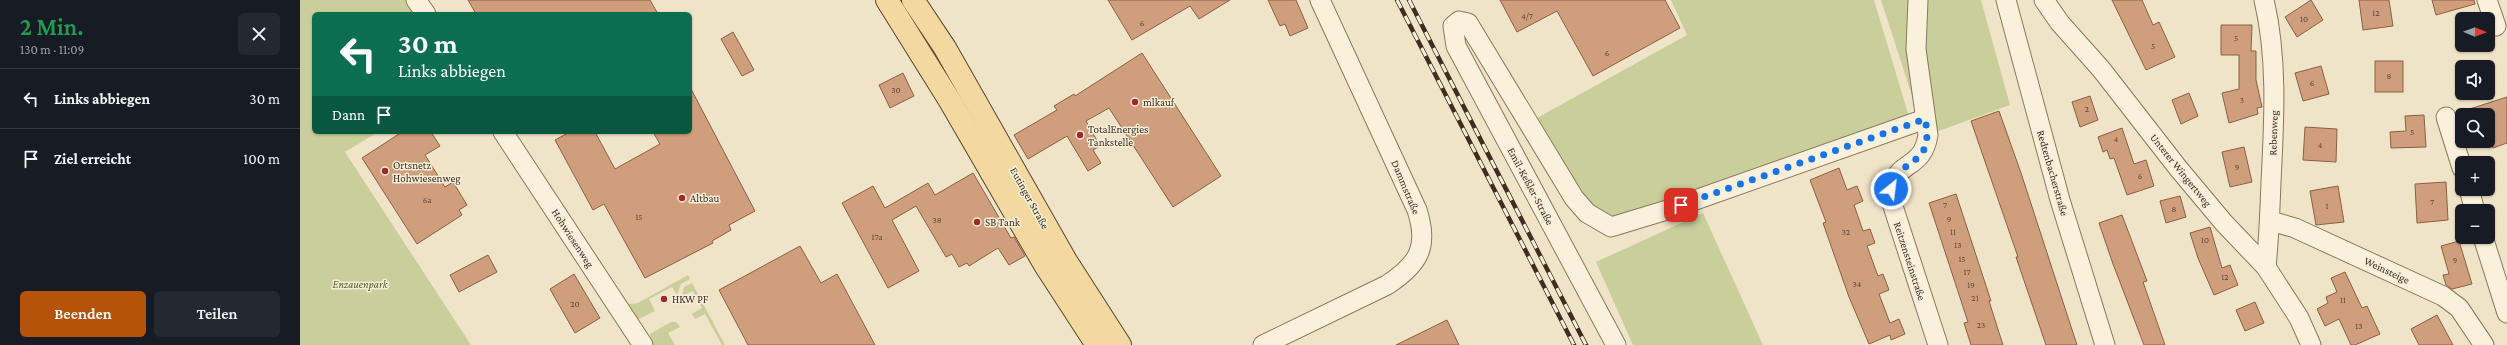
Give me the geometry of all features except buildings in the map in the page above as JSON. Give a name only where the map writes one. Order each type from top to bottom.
[{"type":"main road","name":"Eutinger Straße","points":[[887,0],[925,60],[1045,264],[1097,345]]},
{"type":"main road","name":"Eutinger Straße","points":[[913,0],[945,48],[1066,261],[1120,345]]},
{"type":"main road","points":[[925,60],[945,48]]},
{"type":"street","points":[[416,0],[425,12]]},
{"type":"street","name":"Dammstraße","points":[[1263,345],[1387,285],[1401,276],[1414,262],[1421,246],[1422,224],[1417,210],[1320,0]]},
{"type":"street","name":"Reitzensteinstraße","points":[[1918,0],[1916,49],[1928,135],[1926,147],[1916,162],[1903,170],[1893,181],[1890,197],[1938,345]]},
{"type":"street","name":"Redtenbacherstraße","points":[[2006,0],[2060,200],[2105,345]]},
{"type":"street","name":"Unterer Wingertweg","points":[[2044,0],[2060,24],[2101,69],[2178,168],[2224,223],[2266,267],[2299,318],[2311,345]]},
{"type":"street","name":"Rebenweg","points":[[2264,0],[2271,47],[2275,124],[2271,221],[2266,267]]},
{"type":"street","points":[[2487,0],[2496,26]]},
{"type":"street","name":"Emil-Keßler-Straße","points":[[1616,345],[1456,46],[1453,26],[1459,21],[1468,23],[1574,198],[1587,213],[1611,226],[1667,210],[1925,119]]},
{"type":"street","points":[[2446,117],[2458,156]]},
{"type":"street","name":"Hohwiesenweg","points":[[504,134],[643,345]]},
{"type":"street","name":"Weinsteige","points":[[2271,221],[2295,228],[2443,296],[2459,308],[2484,345]]},
{"type":"street","points":[[2486,244],[2507,313]]},
{"type":"green space","name":"Enzauenpark","points":[[300,0],[417,0],[425,12],[312,12],[312,134],[375,134],[345,152],[471,345],[300,345]]},
{"type":"green space","points":[[1671,0],[1874,0],[1910,120],[1611,227],[1587,213],[1528,123],[1687,35]]},
{"type":"green space","points":[[1881,0],[1981,0],[2010,105],[1925,136]]},
{"type":"green space","points":[[1703,213],[1763,345],[1633,345],[1596,262]]},
{"type":"green space","points":[[688,275],[690,279],[681,284],[677,295],[672,287],[649,299],[655,311],[637,320],[622,301],[630,304],[638,303]]},
{"type":"green space","points":[[692,283],[725,345],[722,345],[705,314],[695,319],[692,314],[702,308],[693,291],[682,296],[684,287]]},
{"type":"green space","points":[[671,322],[676,322],[680,327],[668,333],[675,345],[653,345],[650,334]]},
{"type":"railway","points":[[1397,0],[1574,345]]},
{"type":"railway","points":[[1409,0],[1586,345]]},
{"type":"place","name":"mlkauf","points":[[1135,102]]},
{"type":"place","name":"TotalEnergies Tankstelle","points":[[1080,135]]},
{"type":"place","name":"Ortsnetz Hohwiesenweg","points":[[385,171]]},
{"type":"place","name":"Altbau","points":[[682,198]]},
{"type":"place","name":"SB Tank","points":[[977,222]]},
{"type":"place","name":"HKW PF","points":[[664,299]]},
{"type":"route","points":[[1681,205],[1925,119],[1928,135],[1926,147],[1916,162],[1903,170],[1893,181],[1891,189]]}]
